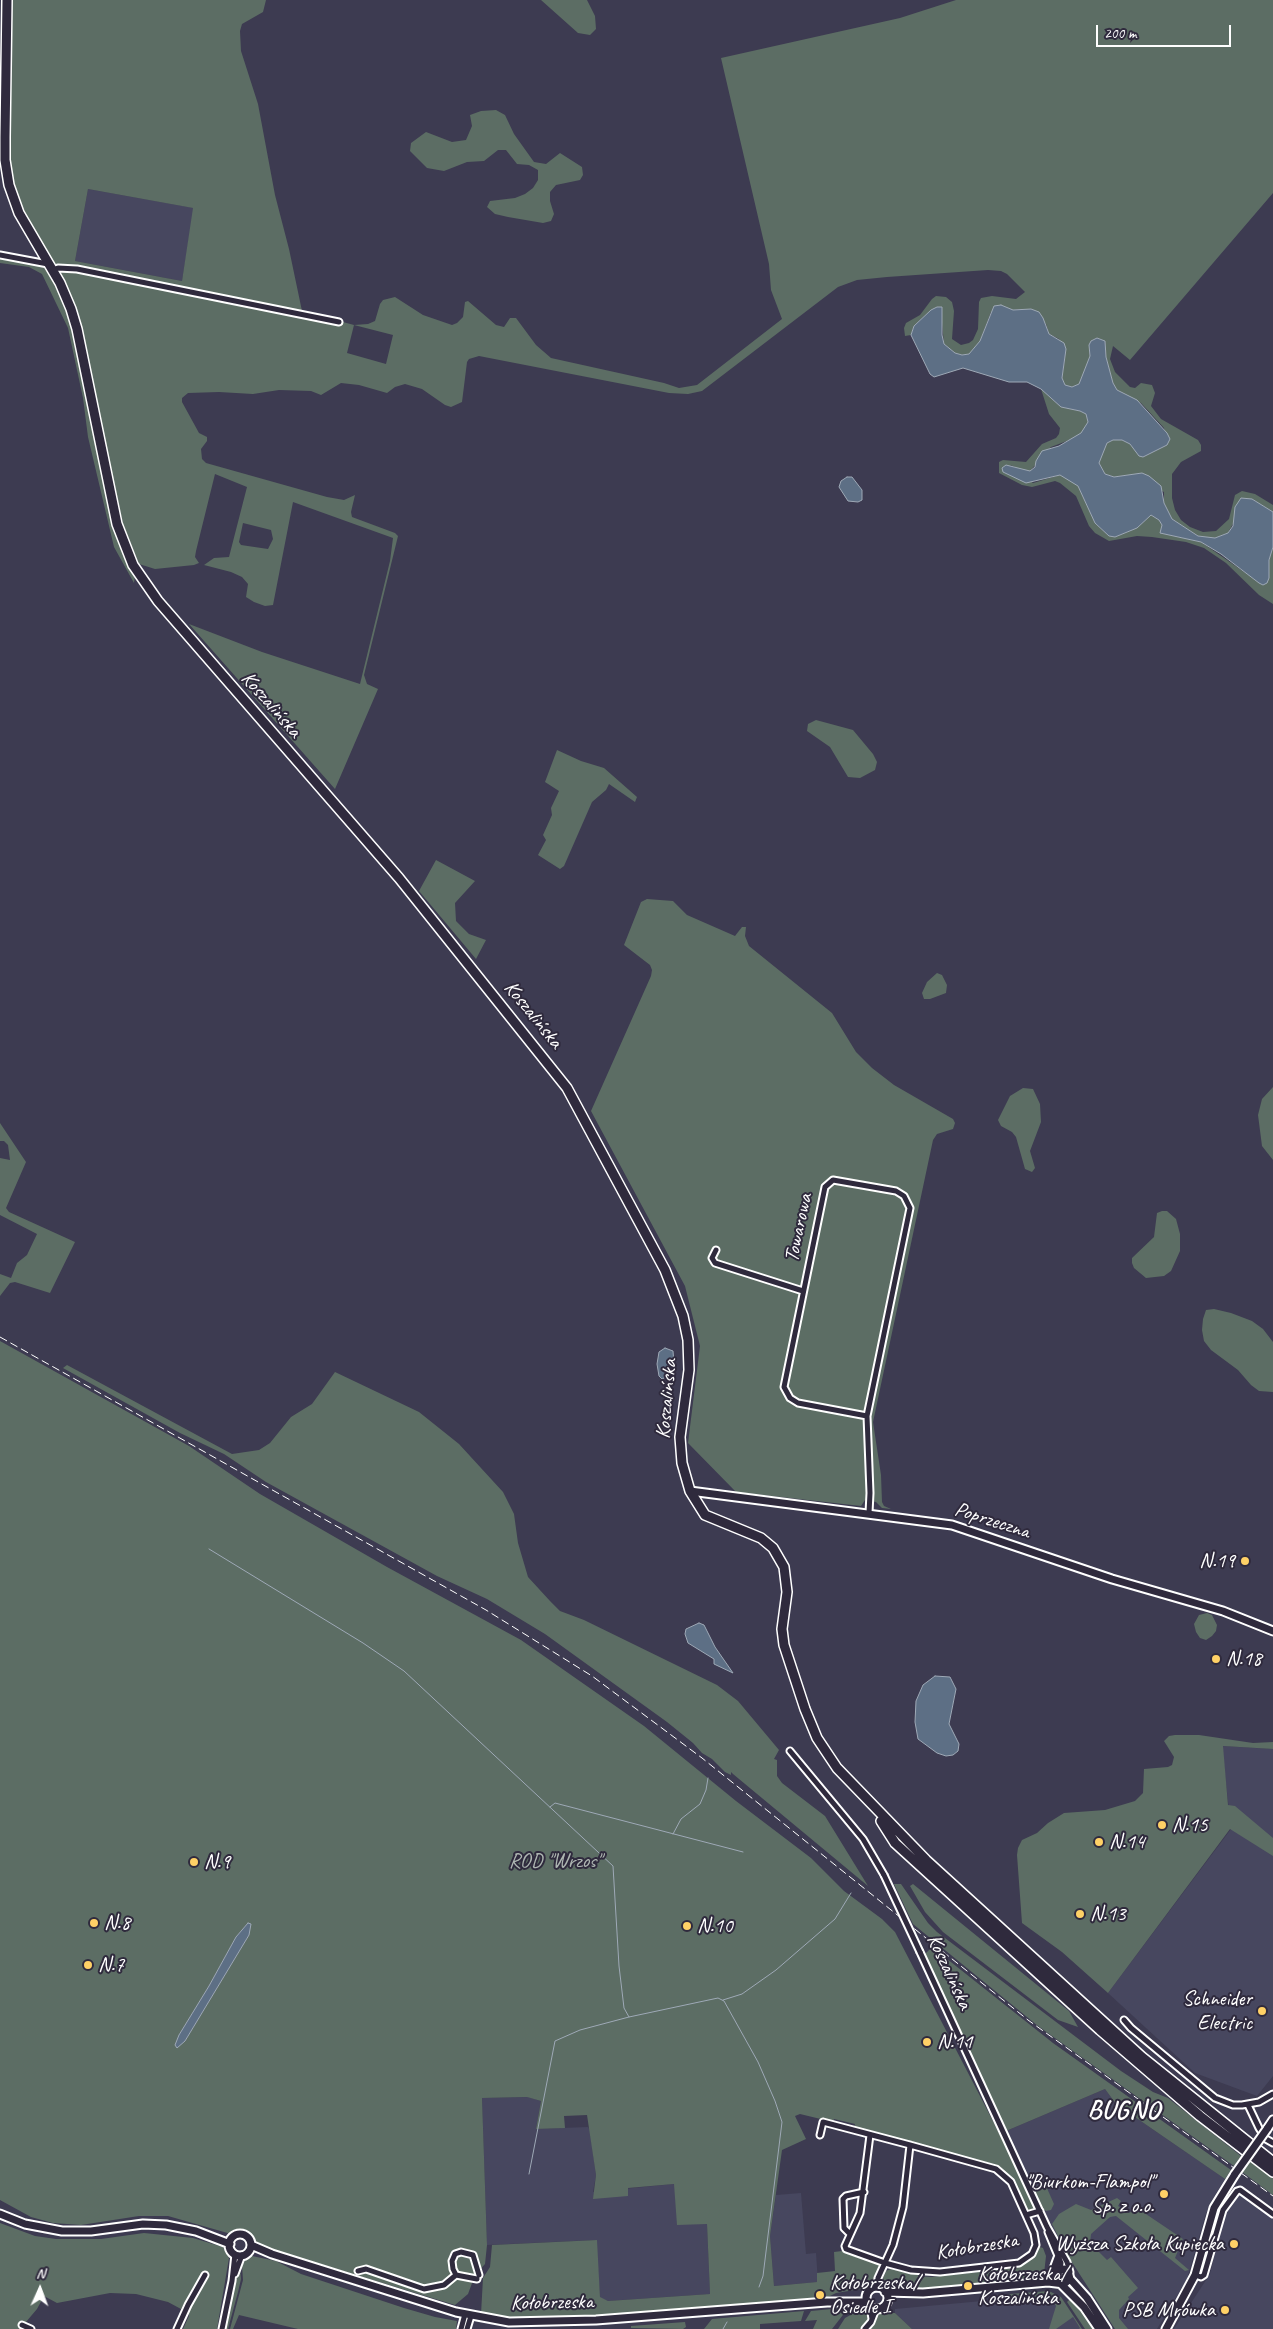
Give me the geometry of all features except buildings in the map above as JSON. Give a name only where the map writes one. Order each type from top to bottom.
[{"type":"highway","name":"Koszalińska","points":[[7,0],[6,170],[19,213],[64,293],[77,329],[112,502],[122,539],[133,565],[146,586],[188,636],[399,878],[567,1088],[665,1270],[683,1316],[689,1350],[689,1370],[688,1391],[680,1432],[680,1444],[682,1463],[690,1492],[704,1515],[760,1538],[780,1558],[784,1567],[787,1592],[783,1614],[784,1645],[805,1709],[817,1738],[832,1763],[873,1807]]},
{"type":"highway","points":[[873,1807],[895,1842],[1162,2085],[1273,2172]]},
{"type":"highway","points":[[873,1807],[933,1866],[1142,2057],[1273,2162]]},
{"type":"main road","name":"Poprzeczna","points":[[690,1492],[931,1521],[966,1528],[1112,1579],[1223,1611],[1273,1631]]},
{"type":"main road","points":[[1166,2329],[1195,2275],[1212,2214],[1235,2174],[1273,2120]]},
{"type":"main road","points":[[0,2214],[24,2224],[62,2231],[91,2231],[131,2225],[154,2224],[184,2228],[231,2241],[238,2255],[250,2248]]},
{"type":"main road","name":"Kołobrzeska","points":[[231,2241],[242,2235],[248,2237],[250,2248],[468,2315],[515,2322],[561,2322],[661,2316],[841,2301],[884,2306],[886,2296],[901,2293],[923,2293],[1048,2282],[1060,2283]]},
{"type":"main road","points":[[1058,2258],[1057,2279],[1084,2307],[1099,2329]]},
{"type":"main road","points":[[1056,2272],[1064,2269],[1070,2276],[1066,2283],[1060,2283]]},
{"type":"main road","name":"Kołobrzeska","points":[[1016,2285],[1056,2272]]},
{"type":"main road","name":"Koszalińska","points":[[1070,2276],[1087,2298],[1106,2329]]},
{"type":"main road","points":[[870,2303],[871,2289],[877,2288],[886,2296]]},
{"type":"street","points":[[0,255],[50,267],[77,270],[339,322]]},
{"type":"street","name":"Towarowa","points":[[836,1180],[896,1191],[907,1200],[910,1208],[909,1216],[867,1416],[798,1403],[787,1394],[784,1379],[803,1292],[824,1187],[829,1181],[836,1180]]},
{"type":"street","name":"Towarowa","points":[[716,1250],[712,1258],[715,1263],[803,1292]]},
{"type":"street","points":[[867,1416],[869,1513]]},
{"type":"street","name":"Koszalińska","points":[[790,1751],[863,1839],[884,1875],[1040,2212],[1067,2262],[1070,2276]]},
{"type":"street","points":[[1124,2020],[1205,2091],[1224,2102],[1233,2105],[1248,2105],[1259,2102],[1273,2094]]},
{"type":"street","points":[[1248,2105],[1259,2128],[1266,2138],[1273,2143]]},
{"type":"street","name":"Kołobrzeska","points":[[820,2135],[823,2122],[910,2144],[996,2169],[1011,2182],[1036,2242],[1032,2254],[1022,2262],[946,2272],[917,2271],[885,2263],[846,2249],[845,2246],[850,2234],[844,2228],[842,2199],[846,2196],[864,2192]]},
{"type":"street","points":[[850,2234],[859,2216],[864,2192],[870,2135]]},
{"type":"street","points":[[877,2288],[878,2278],[893,2245],[903,2204],[910,2144]]},
{"type":"street","points":[[1195,2275],[1202,2277],[1204,2275],[1223,2210],[1237,2191],[1242,2191],[1273,2214]]},
{"type":"street","name":"Kołobrzeska","points":[[1026,2215],[1040,2212]]},
{"type":"street","name":"Koszalińska","points":[[1047,2226],[1058,2258]]},
{"type":"street","points":[[358,2271],[366,2269],[424,2289],[444,2284],[456,2275],[478,2277],[473,2255],[461,2252],[455,2254],[452,2261],[456,2275]]},
{"type":"street","points":[[222,2329],[238,2255]]},
{"type":"street","points":[[177,2329],[205,2276]]},
{"type":"street","points":[[865,2329],[872,2319],[870,2303]]},
{"type":"street","points":[[461,2329],[468,2315]]},
{"type":"street","points":[[467,2329],[468,2315]]},
{"type":"street","points":[[22,2325],[30,2329]]},
{"type":"shaded area","points":[[88,189],[194,208],[182,281],[75,261]]},
{"type":"shaded area","points":[[1001,305],[1013,310],[1031,309],[1039,312],[1049,334],[1064,343],[1066,349],[1062,378],[1065,385],[1072,387],[1079,384],[1090,356],[1089,345],[1091,341],[1097,338],[1105,341],[1106,357],[1113,383],[1117,390],[1137,400],[1167,433],[1170,439],[1167,445],[1143,457],[1139,456],[1130,444],[1122,440],[1113,440],[1107,443],[1099,463],[1105,474],[1114,477],[1142,473],[1149,476],[1161,486],[1164,503],[1172,519],[1198,536],[1215,538],[1228,533],[1233,526],[1235,507],[1241,498],[1252,499],[1273,512],[1273,547],[1269,560],[1269,578],[1267,583],[1263,585],[1259,583],[1221,554],[1201,542],[1160,533],[1162,525],[1159,520],[1151,515],[1137,528],[1115,537],[1109,536],[1095,523],[1078,486],[1060,475],[1026,483],[1003,472],[1002,468],[1006,465],[1030,471],[1035,467],[1042,451],[1059,446],[1081,433],[1088,422],[1086,414],[1061,407],[1041,389],[1027,382],[1009,382],[963,368],[934,377],[930,374],[911,335],[914,326],[931,310],[942,307],[942,335],[944,344],[955,353],[969,354],[980,341],[994,306]]},
{"type":"shaded area","points":[[847,477],[852,477],[862,490],[862,500],[858,502],[848,501],[839,487],[841,481]]},
{"type":"shaded area","points":[[665,1348],[673,1351],[674,1364],[672,1374],[662,1379],[659,1376],[657,1364],[659,1352]]},
{"type":"shaded area","points":[[699,1623],[704,1625],[715,1647],[733,1673],[714,1664],[714,1659],[688,1643],[685,1634],[686,1629]]},
{"type":"shaded area","points":[[935,1676],[950,1677],[956,1689],[949,1724],[959,1744],[958,1751],[953,1755],[946,1756],[937,1753],[918,1739],[915,1722],[916,1701],[923,1685]]},
{"type":"shaded area","points":[[1222,1746],[1273,1749],[1273,2076],[1257,2096],[1195,2073],[1108,1993],[1231,1829]]},
{"type":"shaded area","points":[[248,1923],[251,1924],[249,1935],[185,2041],[177,2048],[175,2045],[179,2035],[236,1937]]},
{"type":"shaded area","points":[[1105,2089],[1116,2104],[1225,2179],[1205,2216],[1187,2279],[1157,2329],[1115,2329],[1068,2256],[1041,2207],[1006,2131]]},
{"type":"shaded area","points":[[528,2097],[541,2101],[536,2129],[588,2127],[596,2175],[593,2192],[674,2184],[707,2224],[710,2294],[608,2301],[600,2298],[596,2240],[487,2245],[482,2098]]},
{"type":"shaded area","points":[[801,2193],[806,2254],[816,2253],[818,2282],[774,2286],[770,2236],[776,2195]]},
{"type":"shaded area","points":[[1237,2193],[1273,2219],[1273,2329],[1174,2329],[1210,2274],[1225,2211]]},
{"type":"shaded area","points":[[1026,2297],[1064,2303],[1081,2329],[912,2329],[895,2313],[895,2309]]},
{"type":"green space","points":[[11,0],[266,0],[263,12],[242,24],[240,31],[241,51],[258,104],[275,195],[302,311],[354,325],[368,324],[375,321],[383,300],[395,297],[423,315],[452,325],[463,317],[465,302],[468,301],[496,325],[504,327],[510,318],[516,318],[536,345],[551,358],[679,388],[697,385],[782,319],[771,290],[769,264],[721,58],[900,18],[956,0],[1273,0],[1273,193],[1130,360],[1113,346],[1110,359],[1115,372],[1130,387],[1135,388],[1141,383],[1152,385],[1155,393],[1151,406],[1161,419],[1198,440],[1201,445],[1201,451],[1181,462],[1172,474],[1172,498],[1175,510],[1181,520],[1190,527],[1203,532],[1216,531],[1229,519],[1235,495],[1242,491],[1255,494],[1273,505],[1273,512],[1252,499],[1235,507],[1235,520],[1228,533],[1215,538],[1198,536],[1172,519],[1164,503],[1164,492],[1129,475],[1114,477],[1105,474],[1099,463],[1100,458],[1107,443],[1113,440],[1122,440],[1130,444],[1143,457],[1167,445],[1164,428],[1141,403],[1117,390],[1113,383],[1106,357],[1105,341],[1097,338],[1091,341],[1089,346],[1090,356],[1083,375],[1079,384],[1072,387],[1065,385],[1062,378],[1065,358],[1059,339],[1049,334],[1046,324],[1024,309],[991,312],[980,341],[970,354],[962,355],[955,353],[944,344],[942,323],[931,310],[914,326],[911,335],[905,336],[904,328],[906,323],[920,315],[936,296],[946,297],[952,302],[954,311],[952,339],[961,345],[969,343],[973,340],[978,329],[979,302],[981,298],[992,296],[1016,299],[1025,292],[1007,274],[1001,271],[988,270],[887,277],[857,280],[838,287],[702,391],[688,394],[669,393],[479,356],[469,359],[467,362],[462,402],[451,407],[422,389],[405,384],[395,387],[387,393],[359,385],[341,383],[321,395],[311,391],[279,390],[253,394],[188,393],[182,398],[182,402],[199,433],[207,437],[207,441],[201,449],[202,459],[206,463],[327,497],[344,500],[355,495],[351,512],[352,517],[395,533],[398,536],[364,675],[367,684],[378,689],[335,789],[189,624],[262,652],[360,684],[390,561],[393,538],[293,502],[273,605],[265,606],[246,597],[248,584],[242,577],[204,565],[214,558],[229,557],[247,487],[215,474],[196,551],[195,557],[199,563],[155,569],[139,564],[123,524],[78,316],[64,281],[22,212],[13,184],[9,152]],"holes":[[[88,189],[193,208],[182,281],[75,261]],[[354,325],[393,335],[386,364],[347,353]],[[243,523],[271,530],[273,539],[268,549],[241,545],[239,542]]]},
{"type":"green space","points":[[541,0],[587,0],[595,16],[596,29],[590,35],[578,33]]},
{"type":"green space","points":[[496,110],[505,115],[514,134],[534,162],[546,164],[560,153],[582,167],[583,175],[580,180],[556,185],[550,192],[550,201],[554,214],[551,221],[543,223],[508,217],[495,214],[487,207],[490,201],[515,198],[525,194],[533,188],[538,180],[538,170],[529,165],[517,164],[506,150],[498,150],[484,161],[467,162],[444,171],[427,168],[410,151],[411,143],[426,132],[452,142],[466,140],[472,126],[470,115],[481,111]]},
{"type":"green space","points":[[0,258],[45,266],[64,302],[73,330],[113,525],[122,550],[135,576],[134,583],[114,547],[88,437],[83,398],[68,328],[42,274],[29,267],[0,263]]},
{"type":"green space","points":[[1041,389],[1061,407],[1086,414],[1088,422],[1082,433],[1051,447],[1030,471],[1010,465],[1033,483],[1060,475],[1073,481],[1078,486],[1095,523],[1109,536],[1115,537],[1137,528],[1151,515],[1159,520],[1162,525],[1160,533],[1201,542],[1263,585],[1269,578],[1269,560],[1273,547],[1273,604],[1259,595],[1226,563],[1204,548],[1186,542],[1152,537],[1137,536],[1109,541],[1095,533],[1089,526],[1076,496],[1060,483],[1055,481],[1032,487],[1022,485],[999,473],[999,462],[1003,460],[1026,462],[1042,444],[1056,438],[1059,434],[1060,428],[1049,414]]},
{"type":"green space","points":[[816,720],[853,730],[873,754],[877,762],[875,770],[860,778],[848,777],[830,747],[807,731],[808,724]]},
{"type":"green space","points":[[557,750],[581,761],[604,768],[637,797],[635,802],[609,784],[606,790],[592,802],[564,866],[560,869],[538,855],[546,840],[543,835],[552,815],[551,808],[559,791],[545,782]]},
{"type":"green space","points":[[436,860],[475,881],[455,903],[456,921],[469,934],[486,940],[476,959],[419,891]]},
{"type":"green space","points":[[647,899],[673,901],[687,915],[735,936],[742,927],[746,927],[745,936],[749,946],[832,1013],[856,1052],[872,1068],[894,1085],[953,1119],[955,1123],[953,1129],[937,1134],[933,1140],[873,1422],[881,1475],[882,1502],[884,1506],[891,1509],[882,1508],[876,1502],[865,1500],[861,1506],[736,1492],[688,1443],[700,1346],[685,1286],[591,1111],[651,976],[652,970],[650,965],[624,945],[641,902]]},
{"type":"green space","points":[[937,973],[942,975],[947,985],[946,993],[930,999],[924,999],[922,993],[927,982]]},
{"type":"green space","points":[[1273,1087],[1273,1160],[1262,1146],[1258,1115],[1262,1099]]},
{"type":"green space","points":[[1023,1088],[1033,1089],[1040,1104],[1041,1122],[1030,1151],[1035,1168],[1032,1172],[1025,1169],[1016,1137],[1012,1132],[1001,1126],[998,1120],[1010,1096]]},
{"type":"green space","points":[[0,1123],[26,1162],[6,1208],[9,1212],[75,1242],[50,1293],[15,1282],[10,1283],[0,1296],[0,1274],[11,1278],[17,1263],[27,1255],[37,1234],[0,1215],[0,1158],[10,1160],[8,1145],[4,1141],[0,1141]]},
{"type":"green space","points":[[1167,1211],[1176,1219],[1180,1234],[1180,1251],[1171,1271],[1164,1276],[1146,1278],[1134,1268],[1132,1258],[1154,1237],[1157,1213]]},
{"type":"green space","points":[[1214,1309],[1252,1321],[1263,1329],[1273,1342],[1273,1392],[1259,1391],[1238,1370],[1211,1350],[1204,1341],[1203,1319],[1206,1310]]},
{"type":"green space","name":"ROD \"Wrzos\"","points":[[0,1341],[189,1446],[260,1494],[387,1567],[521,1640],[644,1726],[736,1801],[811,1858],[844,1891],[882,1919],[895,1932],[994,2123],[1035,2208],[1033,2211],[1027,2210],[1009,2175],[994,2164],[854,2128],[855,2124],[834,2119],[833,2122],[800,2114],[795,2116],[806,2139],[782,2150],[770,2236],[774,2286],[817,2282],[817,2273],[835,2271],[834,2252],[842,2251],[881,2264],[874,2280],[861,2289],[836,2293],[828,2297],[704,2309],[517,2319],[481,2314],[483,2278],[490,2267],[492,2245],[597,2240],[600,2297],[608,2301],[710,2294],[707,2224],[677,2225],[674,2184],[628,2188],[628,2196],[593,2199],[596,2175],[587,2115],[564,2116],[565,2128],[536,2129],[541,2101],[527,2097],[482,2098],[487,2245],[485,2264],[475,2275],[468,2294],[455,2305],[254,2244],[249,2235],[243,2232],[231,2234],[168,2216],[139,2216],[81,2225],[53,2223],[31,2217],[0,2200]],"holes":[[[248,1923],[249,1935],[185,2041],[179,2035],[236,1937]]]},
{"type":"green space","points":[[67,1365],[232,1454],[259,1450],[270,1443],[291,1417],[312,1404],[335,1372],[419,1412],[459,1444],[503,1492],[514,1514],[518,1543],[528,1577],[550,1601],[560,1611],[584,1620],[717,1685],[738,1701],[779,1750],[774,1759],[777,1760],[777,1776],[782,1783],[825,1816],[868,1886],[731,1772],[731,1775],[725,1772],[667,1722],[545,1634],[487,1599],[437,1576],[266,1482],[224,1454],[180,1433],[63,1368]]},
{"type":"green space","points":[[1207,1613],[1212,1615],[1217,1625],[1216,1631],[1206,1640],[1200,1638],[1194,1624],[1199,1615]]},
{"type":"green space","points":[[1199,1735],[1253,1743],[1273,1742],[1273,1749],[1223,1746],[1228,1805],[1235,1806],[1273,1838],[1273,1856],[1230,1829],[1108,1993],[1062,1952],[1022,1923],[1018,1848],[1022,1840],[1037,1833],[1064,1813],[1105,1810],[1135,1801],[1143,1793],[1144,1769],[1172,1765],[1174,1757],[1164,1741],[1169,1736]]},
{"type":"green space","points":[[894,1884],[901,1884],[928,1923],[937,1932],[1121,2071],[1153,2092],[1168,2098],[1241,2156],[1234,2166],[1038,2026],[913,1924]]},
{"type":"green space","points":[[913,1884],[1069,2011],[1078,2027],[1058,2020],[943,1932],[925,1912],[910,1886]]},
{"type":"green space","points":[[932,1947],[1053,2043],[1231,2170],[1225,2179],[1116,2104],[1105,2089],[1006,2131],[925,1954]]},
{"type":"green space","points":[[1250,2160],[1273,2177],[1273,2195],[1242,2172]]},
{"type":"green space","points":[[1042,2183],[1046,2186],[1054,2204],[1051,2210],[1046,2211],[1041,2207],[1033,2188]]},
{"type":"green space","points":[[1117,2198],[1121,2201],[1118,2206],[1129,2213],[1137,2208],[1183,2239],[1175,2258],[1189,2270],[1185,2271],[1116,2216],[1110,2217],[1091,2234],[1090,2243],[1107,2260],[1111,2257],[1138,2288],[1128,2297],[1129,2299],[1119,2310],[1119,2318],[1128,2329],[1115,2329],[1068,2256],[1052,2224],[1059,2214],[1076,2204],[1091,2210]]},
{"type":"green space","points":[[0,2223],[35,2236],[56,2239],[101,2239],[144,2233],[193,2238],[223,2247],[229,2258],[217,2329],[183,2329],[189,2316],[188,2311],[208,2277],[202,2274],[181,2309],[168,2302],[136,2294],[110,2293],[57,2303],[44,2296],[37,2309],[20,2329],[0,2329]]},
{"type":"green space","points":[[1037,2246],[1043,2248],[1046,2256],[1044,2274],[996,2284],[1001,2275],[1001,2265],[1004,2269],[1016,2268],[1014,2265],[1030,2258]]},
{"type":"green space","points":[[252,2256],[276,2261],[301,2274],[404,2308],[457,2321],[456,2329],[298,2329],[239,2315],[233,2329],[230,2329],[243,2280],[242,2266],[245,2260]]},
{"type":"green space","points":[[895,2267],[918,2272],[918,2276],[931,2277],[988,2271],[985,2267],[1000,2267],[1000,2273],[994,2283],[917,2290],[895,2288],[884,2281],[883,2278],[886,2271]]},
{"type":"green space","points":[[240,2268],[241,2279],[238,2292],[228,2329],[224,2329],[234,2282]]},
{"type":"green space","points":[[1049,2291],[1061,2297],[1082,2329],[1079,2329],[1073,2317],[1056,2329],[1049,2329],[1056,2306],[1053,2301],[1025,2298],[995,2301],[997,2295]]},
{"type":"green space","points":[[1071,2298],[1096,2329],[1085,2329],[1067,2302]]},
{"type":"green space","points":[[842,2308],[846,2311],[832,2329],[813,2329],[817,2320],[805,2321],[811,2311]]},
{"type":"green space","points":[[804,2311],[801,2321],[760,2324],[760,2329],[704,2329],[712,2319]]},
{"type":"green space","points":[[854,2313],[895,2313],[912,2329],[838,2329],[845,2318]]},
{"type":"green space","points":[[685,2322],[686,2327],[683,2329],[631,2328],[631,2326]]},
{"type":"waterway","points":[[209,1549],[363,1643],[404,1671],[613,1866],[619,1966],[624,2008],[629,2017],[718,1998],[724,2001],[758,2062],[782,2122],[763,2276],[759,2287]]},
{"type":"waterway","points":[[673,1834],[681,1819],[700,1804],[706,1790],[708,1778]]},
{"type":"waterway","points":[[550,1807],[555,1803],[743,1852]]},
{"type":"waterway","points":[[723,2000],[742,1994],[776,1970],[835,1919],[851,1893]]},
{"type":"waterway","points":[[529,2174],[555,2041],[580,2030],[629,2017]]},
{"type":"waterway","points":[[723,2329],[727,2322]]},
{"type":"railway","points":[[0,1337],[486,1610],[592,1676],[702,1758],[1028,2020],[1273,2196]]},
{"type":"place","name":"N.19","points":[[1245,1561]]},
{"type":"place","name":"N.18","points":[[1216,1659]]},
{"type":"place","name":"N.15","points":[[1162,1825]]},
{"type":"place","name":"N.14","points":[[1099,1842]]},
{"type":"place","name":"N.9","points":[[194,1862]]},
{"type":"place","name":"N.13","points":[[1080,1914]]},
{"type":"place","name":"N.8","points":[[94,1923]]},
{"type":"place","name":"N.10","points":[[687,1926]]},
{"type":"place","name":"N.7","points":[[88,1965]]},
{"type":"place","name":"Schneider Electric","points":[[1262,2011]]},
{"type":"place","name":"N.11","points":[[927,2042]]},
{"type":"place","name":"\"Biurkom-Flampol\" Sp. z o.o.","points":[[1164,2194]]},
{"type":"place","name":"Wyższa Szkoła Kupiecka","points":[[1234,2244]]},
{"type":"place","name":"Kołobrzeska/ Koszalińska","points":[[968,2286]]},
{"type":"place","name":"Kołobrzeska/ Osiedle I","points":[[820,2295]]},
{"type":"place","name":"PSB Mrówka","points":[[1225,2310]]},
{"type":"district","name":"BUGNO","points":[[1124,2111]]}]
